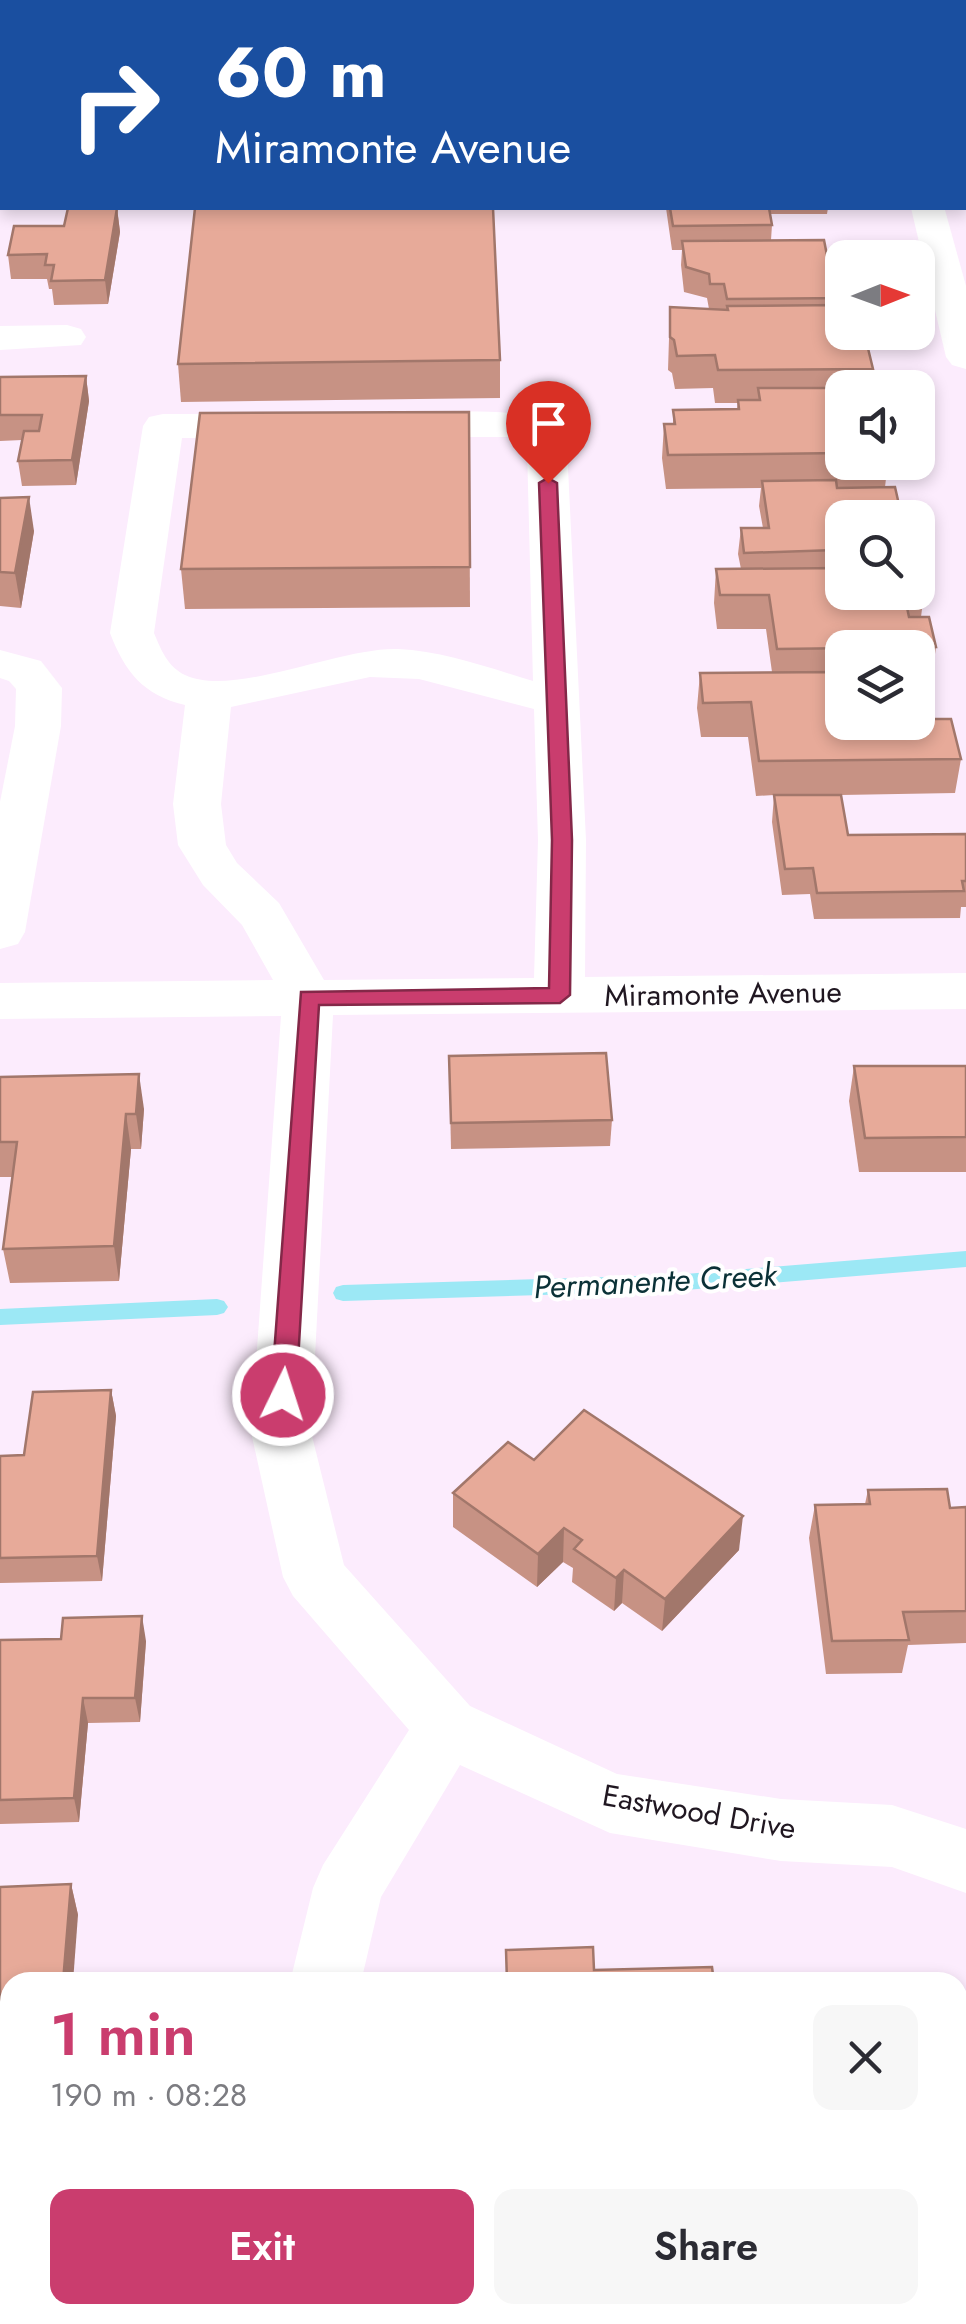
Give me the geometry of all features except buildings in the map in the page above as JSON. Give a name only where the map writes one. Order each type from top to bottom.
[{"type":"street","points":[[927,210],[966,356]]},
{"type":"street","points":[[0,338],[66,337]]},
{"type":"street","points":[[556,701],[398,662],[351,665],[252,691],[209,696],[170,688],[145,664],[132,633],[163,426],[510,425],[532,429],[546,447],[562,840],[560,995]]},
{"type":"street","points":[[0,664],[25,671],[39,688],[38,726],[0,932]]},
{"type":"street","points":[[209,696],[196,804],[202,844],[220,874],[261,916],[308,997]]},
{"type":"street","name":"Miramonte Avenue","points":[[0,1001],[966,991]]},
{"type":"street","name":"Eastwood Drive","points":[[308,997],[281,1432],[316,1576],[447,1727],[610,1803],[780,1830],[892,1836],[966,1861]]},
{"type":"street","points":[[328,1972],[348,1888],[447,1727]]},
{"type":"waterway","name":"Permanente Creek","points":[[343,1293],[673,1283],[966,1259]]},
{"type":"waterway","name":"Permanente Creek","points":[[0,1317],[217,1307]]},
{"type":"route","points":[[283,1395],[308,997],[560,995],[562,840],[548,483]]}]
